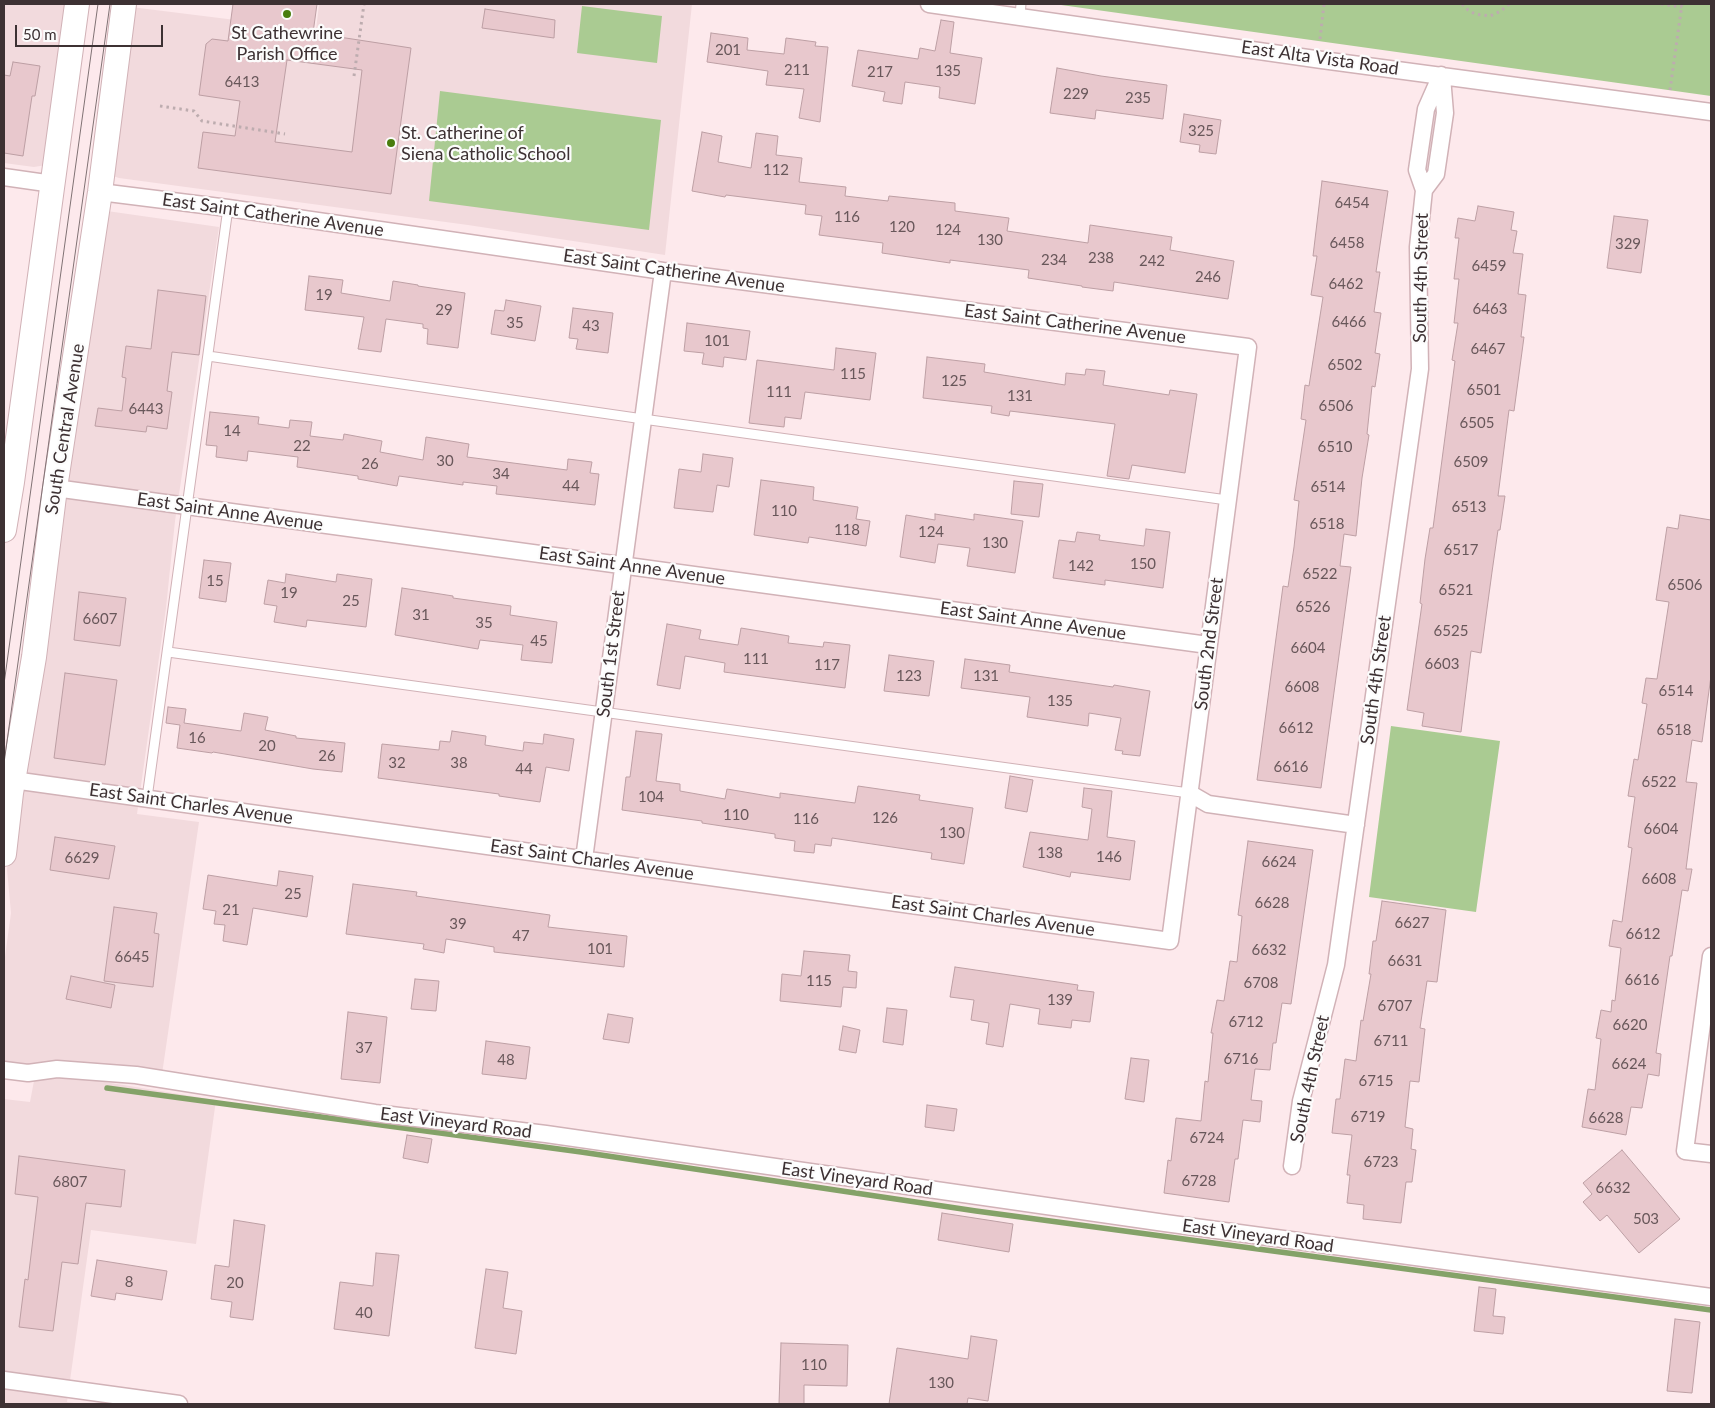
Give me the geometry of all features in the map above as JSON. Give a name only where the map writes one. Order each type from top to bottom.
[{"type":"main road","points":[[4,530],[8,482],[53,184],[77,4]]},
{"type":"main road","name":"South Central Avenue","points":[[4,854],[13,780],[34,657],[55,488],[100,192],[124,4]]},
{"type":"street","name":"East Alta Vista Road","points":[[929,4],[1021,10],[1322,60],[1711,112]]},
{"type":"street","name":"South 4th Street","points":[[1292,1166],[1301,1101],[1336,965],[1420,368],[1418,247],[1424,190],[1417,170],[1426,108],[1442,75]]},
{"type":"street","name":"South 4th Street","points":[[1424,190],[1436,174],[1445,114],[1442,75]]},
{"type":"street","points":[[1420,149],[1439,153]]},
{"type":"street","points":[[4,177],[53,184]]},
{"type":"street","name":"East Saint Catherine Avenue","points":[[100,192],[228,208],[663,271],[1248,347]]},
{"type":"street","name":"South 1st Street","points":[[584,859],[663,271]]},
{"type":"street","name":"South 2nd Street","points":[[1170,941],[1248,347]]},
{"type":"street","name":"East Saint Anne Avenue","points":[[55,488],[1208,645]]},
{"type":"street","name":"East Saint Charles Avenue","points":[[13,780],[1170,941]]},
{"type":"street","points":[[1189,793],[1208,804],[1356,825]]},
{"type":"street","points":[[1711,956],[1685,1150],[1711,1154]]},
{"type":"street","name":"East Vineyard Road","points":[[4,1070],[28,1073],[57,1069],[136,1075],[376,1113],[546,1134],[1175,1225],[1711,1297]]},
{"type":"street","points":[[4,1380],[133,1401],[179,1404]]},
{"type":"lane","points":[[148,798],[228,208]]},
{"type":"lane","points":[[208,356],[643,419],[1228,500]]},
{"type":"lane","points":[[168,652],[1189,793]]},
{"type":"path","points":[[354,76],[364,4]]},
{"type":"path","points":[[1320,39],[1324,4]]},
{"type":"path","points":[[1462,4],[1475,14],[1490,16],[1501,11],[1509,4]]},
{"type":"path","points":[[1662,4],[1682,5],[1667,106]]},
{"type":"path","points":[[160,106],[194,111],[202,121],[284,134]]},
{"type":"shaded area","points":[[4,4],[71,4],[46,165],[34,167],[4,163]]},
{"type":"shaded area","name":"St. Catherine of Siena Catholic School","points":[[319,4],[692,4],[665,255],[468,225],[119,178],[110,175],[123,6],[316,30]]},
{"type":"shaded area","points":[[107,211],[219,227],[175,521],[166,608],[137,814],[199,822],[162,1074],[109,1064],[61,1063],[37,1067],[4,1061],[4,964],[11,913],[7,869],[32,674]]},
{"type":"shaded area","points":[[74,1077],[216,1100],[196,1244],[91,1230],[67,1402],[81,1404],[4,1404],[4,1099],[30,1102],[34,1081],[46,1078]]},
{"type":"green space","points":[[1054,4],[1711,4],[1711,96]]},
{"type":"green space","points":[[582,6],[662,16],[657,63],[577,53]]},
{"type":"green space","points":[[440,91],[661,120],[649,230],[429,201]]},
{"type":"green space","points":[[1391,726],[1500,741],[1476,912],[1369,897]]},
{"type":"building","points":[[233,4],[317,4],[313,33],[411,48],[391,194],[198,168],[203,132],[235,136],[240,101],[199,95],[206,44],[212,39],[228,41]],"holes":[[[287,60],[362,70],[352,152],[275,142]]]},
{"type":"building","points":[[485,9],[555,20],[554,38],[482,28]]},
{"type":"building","points":[[941,20],[954,22],[950,53],[982,58],[975,104],[939,98],[940,87],[905,82],[902,104],[883,101],[885,92],[852,86],[858,50],[918,59],[920,48],[935,51]]},
{"type":"building","points":[[711,33],[748,38],[747,50],[784,54],[786,38],[816,42],[815,46],[828,47],[820,122],[799,118],[804,89],[766,85],[768,71],[707,62]]},
{"type":"building","points":[[13,62],[40,66],[35,96],[32,96],[23,156],[4,153],[4,75],[10,76]]},
{"type":"building","points":[[1057,68],[1167,85],[1163,119],[1096,110],[1095,119],[1050,113]]},
{"type":"building","points":[[1184,114],[1221,120],[1216,154],[1199,152],[1200,145],[1180,142]]},
{"type":"building","points":[[702,132],[722,136],[718,162],[751,168],[756,133],[778,136],[776,155],[802,158],[799,182],[846,187],[845,196],[888,201],[889,196],[955,203],[955,211],[1009,218],[1007,231],[1088,243],[1090,225],[1172,237],[1170,250],[1234,261],[1228,299],[1114,282],[1113,291],[1082,287],[1028,278],[1029,270],[950,260],[950,263],[882,253],[883,243],[819,235],[822,216],[805,214],[806,205],[726,195],[725,197],[692,191]]},
{"type":"building","points":[[1322,181],[1388,191],[1376,272],[1380,272],[1374,312],[1381,313],[1375,353],[1380,354],[1375,387],[1372,386],[1367,434],[1369,435],[1356,536],[1344,534],[1340,566],[1351,567],[1321,788],[1257,780],[1283,586],[1288,587],[1294,547],[1299,501],[1294,500],[1306,420],[1301,419],[1305,385],[1309,386],[1323,297],[1311,295],[1317,256],[1313,256]]},
{"type":"building","points":[[1478,206],[1514,212],[1511,230],[1517,231],[1513,253],[1523,254],[1518,294],[1526,295],[1521,337],[1524,337],[1514,411],[1509,410],[1498,496],[1505,496],[1500,530],[1498,530],[1481,653],[1471,651],[1461,732],[1422,726],[1424,713],[1407,710],[1422,604],[1420,603],[1425,559],[1430,528],[1433,528],[1455,361],[1452,360],[1458,323],[1454,323],[1459,279],[1454,279],[1459,238],[1455,238],[1458,218],[1475,221]]},
{"type":"building","points":[[1614,216],[1648,220],[1641,273],[1607,268]]},
{"type":"building","points":[[309,276],[343,280],[341,293],[390,301],[393,281],[465,293],[458,348],[427,344],[428,329],[423,328],[423,324],[386,319],[381,352],[358,349],[364,317],[305,310]]},
{"type":"building","points":[[158,290],[206,296],[199,355],[172,352],[167,391],[172,392],[167,429],[147,426],[146,432],[95,426],[98,408],[122,411],[126,378],[122,377],[126,346],[151,349]]},
{"type":"building","points":[[506,300],[541,306],[535,341],[491,334],[495,310],[504,311]]},
{"type":"building","points":[[573,308],[613,313],[608,353],[576,349],[578,339],[569,338]]},
{"type":"building","points":[[687,323],[750,331],[746,360],[724,357],[723,367],[702,364],[704,353],[684,351]]},
{"type":"building","points":[[836,348],[876,353],[870,400],[805,392],[801,419],[785,417],[784,427],[749,423],[757,360],[834,370]]},
{"type":"building","points":[[927,357],[985,364],[984,372],[1065,385],[1066,373],[1085,375],[1086,369],[1105,371],[1103,385],[1169,395],[1170,390],[1197,394],[1185,473],[1132,465],[1129,479],[1107,476],[1115,424],[1010,411],[1009,416],[991,413],[992,406],[923,398]]},
{"type":"building","points":[[210,412],[259,417],[258,424],[289,428],[290,420],[312,422],[310,436],[343,440],[344,434],[382,441],[380,452],[423,460],[426,437],[469,444],[467,457],[567,470],[568,459],[592,462],[590,473],[599,474],[595,505],[496,494],[497,486],[463,482],[463,485],[399,476],[397,486],[358,479],[358,476],[297,467],[298,457],[248,451],[247,461],[216,457],[217,446],[206,445]]},
{"type":"building","points":[[703,454],[733,458],[729,487],[717,485],[713,512],[674,508],[679,469],[701,472]]},
{"type":"building","points":[[761,480],[814,487],[813,500],[858,507],[856,519],[870,521],[866,546],[809,537],[808,543],[754,535]]},
{"type":"building","points":[[1014,481],[1043,484],[1039,517],[1011,514]]},
{"type":"building","points":[[935,514],[974,520],[974,514],[1023,521],[1015,573],[967,566],[970,548],[938,544],[935,563],[900,557],[906,515],[935,520]]},
{"type":"building","points":[[1680,515],[1711,520],[1711,676],[1702,742],[1692,740],[1686,782],[1697,783],[1686,869],[1692,869],[1688,891],[1682,890],[1672,956],[1670,956],[1656,1053],[1661,1054],[1659,1076],[1648,1074],[1642,1108],[1631,1107],[1626,1135],[1582,1127],[1588,1089],[1595,1090],[1601,1039],[1596,1038],[1601,1010],[1611,1012],[1612,1000],[1615,1001],[1621,948],[1609,946],[1613,920],[1622,922],[1632,848],[1628,847],[1635,797],[1628,796],[1634,759],[1638,760],[1647,704],[1642,703],[1646,678],[1657,679],[1669,602],[1656,600],[1667,527],[1678,529]]},
{"type":"building","points":[[1146,529],[1170,532],[1163,588],[1105,580],[1105,585],[1053,578],[1059,540],[1075,542],[1077,532],[1100,535],[1099,540],[1144,546]]},
{"type":"building","points":[[204,560],[231,563],[226,602],[199,598]]},
{"type":"building","points":[[286,574],[336,582],[337,574],[372,579],[366,627],[307,620],[306,627],[274,622],[277,606],[264,604],[268,580],[285,583]]},
{"type":"building","points":[[402,588],[453,596],[453,598],[511,606],[510,615],[557,622],[552,663],[521,660],[523,645],[480,640],[478,649],[395,635]]},
{"type":"building","points":[[79,592],[126,598],[120,646],[74,640]]},
{"type":"building","points":[[667,624],[701,630],[699,639],[738,645],[741,628],[789,636],[788,643],[823,647],[824,642],[850,645],[845,688],[724,672],[725,663],[685,656],[680,689],[657,685]]},
{"type":"building","points":[[889,655],[934,661],[929,696],[884,691]]},
{"type":"building","points":[[965,659],[1010,665],[1009,672],[1150,691],[1140,756],[1122,754],[1123,751],[1115,750],[1121,718],[1089,713],[1088,726],[1027,717],[1030,697],[961,688]]},
{"type":"building","points":[[65,673],[117,680],[105,765],[54,758]]},
{"type":"building","points":[[168,707],[186,709],[184,723],[241,731],[244,713],[268,717],[265,730],[296,736],[296,738],[345,743],[342,772],[177,748],[180,725],[166,723]]},
{"type":"building","points":[[452,731],[486,736],[485,745],[523,751],[524,742],[543,744],[544,734],[574,739],[569,771],[546,767],[540,802],[499,796],[499,794],[378,778],[382,744],[439,750],[440,741],[450,742]]},
{"type":"building","points":[[636,731],[662,734],[656,781],[680,784],[680,791],[725,799],[727,789],[780,798],[780,793],[855,803],[858,786],[920,795],[919,800],[973,808],[964,864],[931,859],[932,853],[832,838],[831,846],[815,844],[814,853],[794,851],[795,841],[775,838],[775,834],[702,823],[702,821],[622,810],[626,777],[630,777]]},
{"type":"building","points":[[1010,776],[1033,780],[1027,812],[1005,808]]},
{"type":"building","points":[[1084,788],[1112,791],[1107,837],[1135,841],[1130,880],[1071,872],[1070,877],[1023,867],[1030,832],[1088,840],[1092,809],[1082,807]]},
{"type":"building","points":[[55,837],[115,846],[109,879],[50,870]]},
{"type":"building","points":[[1248,841],[1313,850],[1291,1004],[1282,1003],[1276,1043],[1273,1043],[1270,1070],[1255,1069],[1251,1100],[1262,1101],[1260,1122],[1243,1120],[1238,1159],[1235,1159],[1229,1202],[1164,1193],[1168,1160],[1171,1161],[1176,1118],[1201,1121],[1205,1081],[1208,1082],[1213,1033],[1211,1033],[1217,1000],[1224,1001],[1230,961],[1237,962],[1242,916],[1238,915]]},
{"type":"building","points":[[279,871],[313,876],[307,917],[253,908],[247,945],[223,941],[225,925],[214,924],[216,911],[203,909],[208,875],[277,886]]},
{"type":"building","points":[[353,884],[417,892],[416,896],[550,915],[548,927],[627,936],[624,967],[494,952],[494,947],[446,939],[444,953],[423,949],[424,944],[346,934]]},
{"type":"building","points":[[1382,901],[1446,910],[1437,982],[1427,981],[1420,1028],[1425,1029],[1419,1082],[1410,1081],[1405,1127],[1413,1129],[1411,1149],[1416,1150],[1412,1182],[1406,1182],[1401,1223],[1363,1219],[1364,1205],[1347,1203],[1350,1175],[1347,1175],[1352,1135],[1332,1133],[1336,1099],[1340,1099],[1345,1059],[1356,1061],[1361,1020],[1363,1021],[1371,974],[1369,974],[1373,941],[1376,941]]},
{"type":"building","points":[[114,907],[157,913],[154,933],[159,934],[153,987],[104,981]]},
{"type":"building","points":[[804,951],[850,955],[848,971],[857,972],[856,988],[843,987],[841,1007],[780,1001],[782,974],[801,976]]},
{"type":"building","points":[[955,967],[1078,985],[1077,990],[1094,992],[1090,1022],[1072,1020],[1071,1028],[1038,1024],[1040,1009],[1010,1004],[1003,1047],[986,1044],[989,1023],[971,1020],[974,1000],[950,997]]},
{"type":"building","points":[[71,976],[115,985],[111,1008],[66,999]]},
{"type":"building","points":[[415,979],[439,981],[436,1011],[411,1009]]},
{"type":"building","points":[[887,1008],[907,1010],[903,1045],[883,1042]]},
{"type":"building","points":[[348,1012],[387,1017],[380,1083],[341,1079]]},
{"type":"building","points":[[608,1014],[633,1018],[629,1043],[603,1039]]},
{"type":"building","points":[[843,1026],[860,1030],[856,1053],[839,1050]]},
{"type":"building","points":[[486,1041],[530,1047],[526,1079],[482,1074]]},
{"type":"building","points":[[1131,1058],[1149,1060],[1144,1102],[1125,1099]]},
{"type":"building","points":[[927,1105],[957,1109],[954,1131],[925,1127]]},
{"type":"building","points":[[407,1135],[432,1139],[428,1163],[403,1158]]},
{"type":"building","points":[[1622,1150],[1680,1219],[1639,1253],[1607,1215],[1600,1221],[1583,1202],[1592,1194],[1583,1183]]},
{"type":"building","points":[[19,1156],[125,1170],[121,1207],[86,1203],[78,1264],[62,1262],[53,1331],[19,1327],[25,1279],[28,1280],[38,1197],[15,1194]]},
{"type":"building","points":[[942,1213],[1013,1224],[1009,1252],[938,1240]]},
{"type":"building","points":[[234,1220],[265,1225],[253,1320],[230,1317],[232,1302],[211,1299],[215,1265],[229,1267]]},
{"type":"building","points":[[376,1253],[399,1255],[389,1336],[334,1329],[340,1282],[373,1286]]},
{"type":"building","points":[[97,1260],[167,1271],[162,1300],[116,1293],[115,1300],[91,1296]]},
{"type":"building","points":[[486,1269],[508,1272],[503,1308],[522,1311],[516,1354],[475,1348]]},
{"type":"building","points":[[1479,1287],[1496,1289],[1493,1316],[1505,1317],[1503,1334],[1474,1331]]},
{"type":"building","points":[[1675,1319],[1700,1322],[1692,1393],[1667,1391]]},
{"type":"building","points":[[971,1336],[997,1340],[988,1401],[968,1398],[967,1404],[889,1404],[897,1348],[968,1359]]},
{"type":"building","points":[[781,1343],[848,1345],[847,1386],[804,1385],[804,1404],[779,1404]]},
{"type":"waterway","points":[[107,1088],[581,1152],[976,1211],[1711,1310]]},
{"type":"tram line","points":[[4,684],[98,4]]},
{"type":"tram line","points":[[4,763],[110,4]]},
{"type":"place","name":"St Cathewrine Parish Office","points":[[287,14]]},
{"type":"place","name":"St. Catherine of Siena Catholic School","points":[[391,143]]}]
